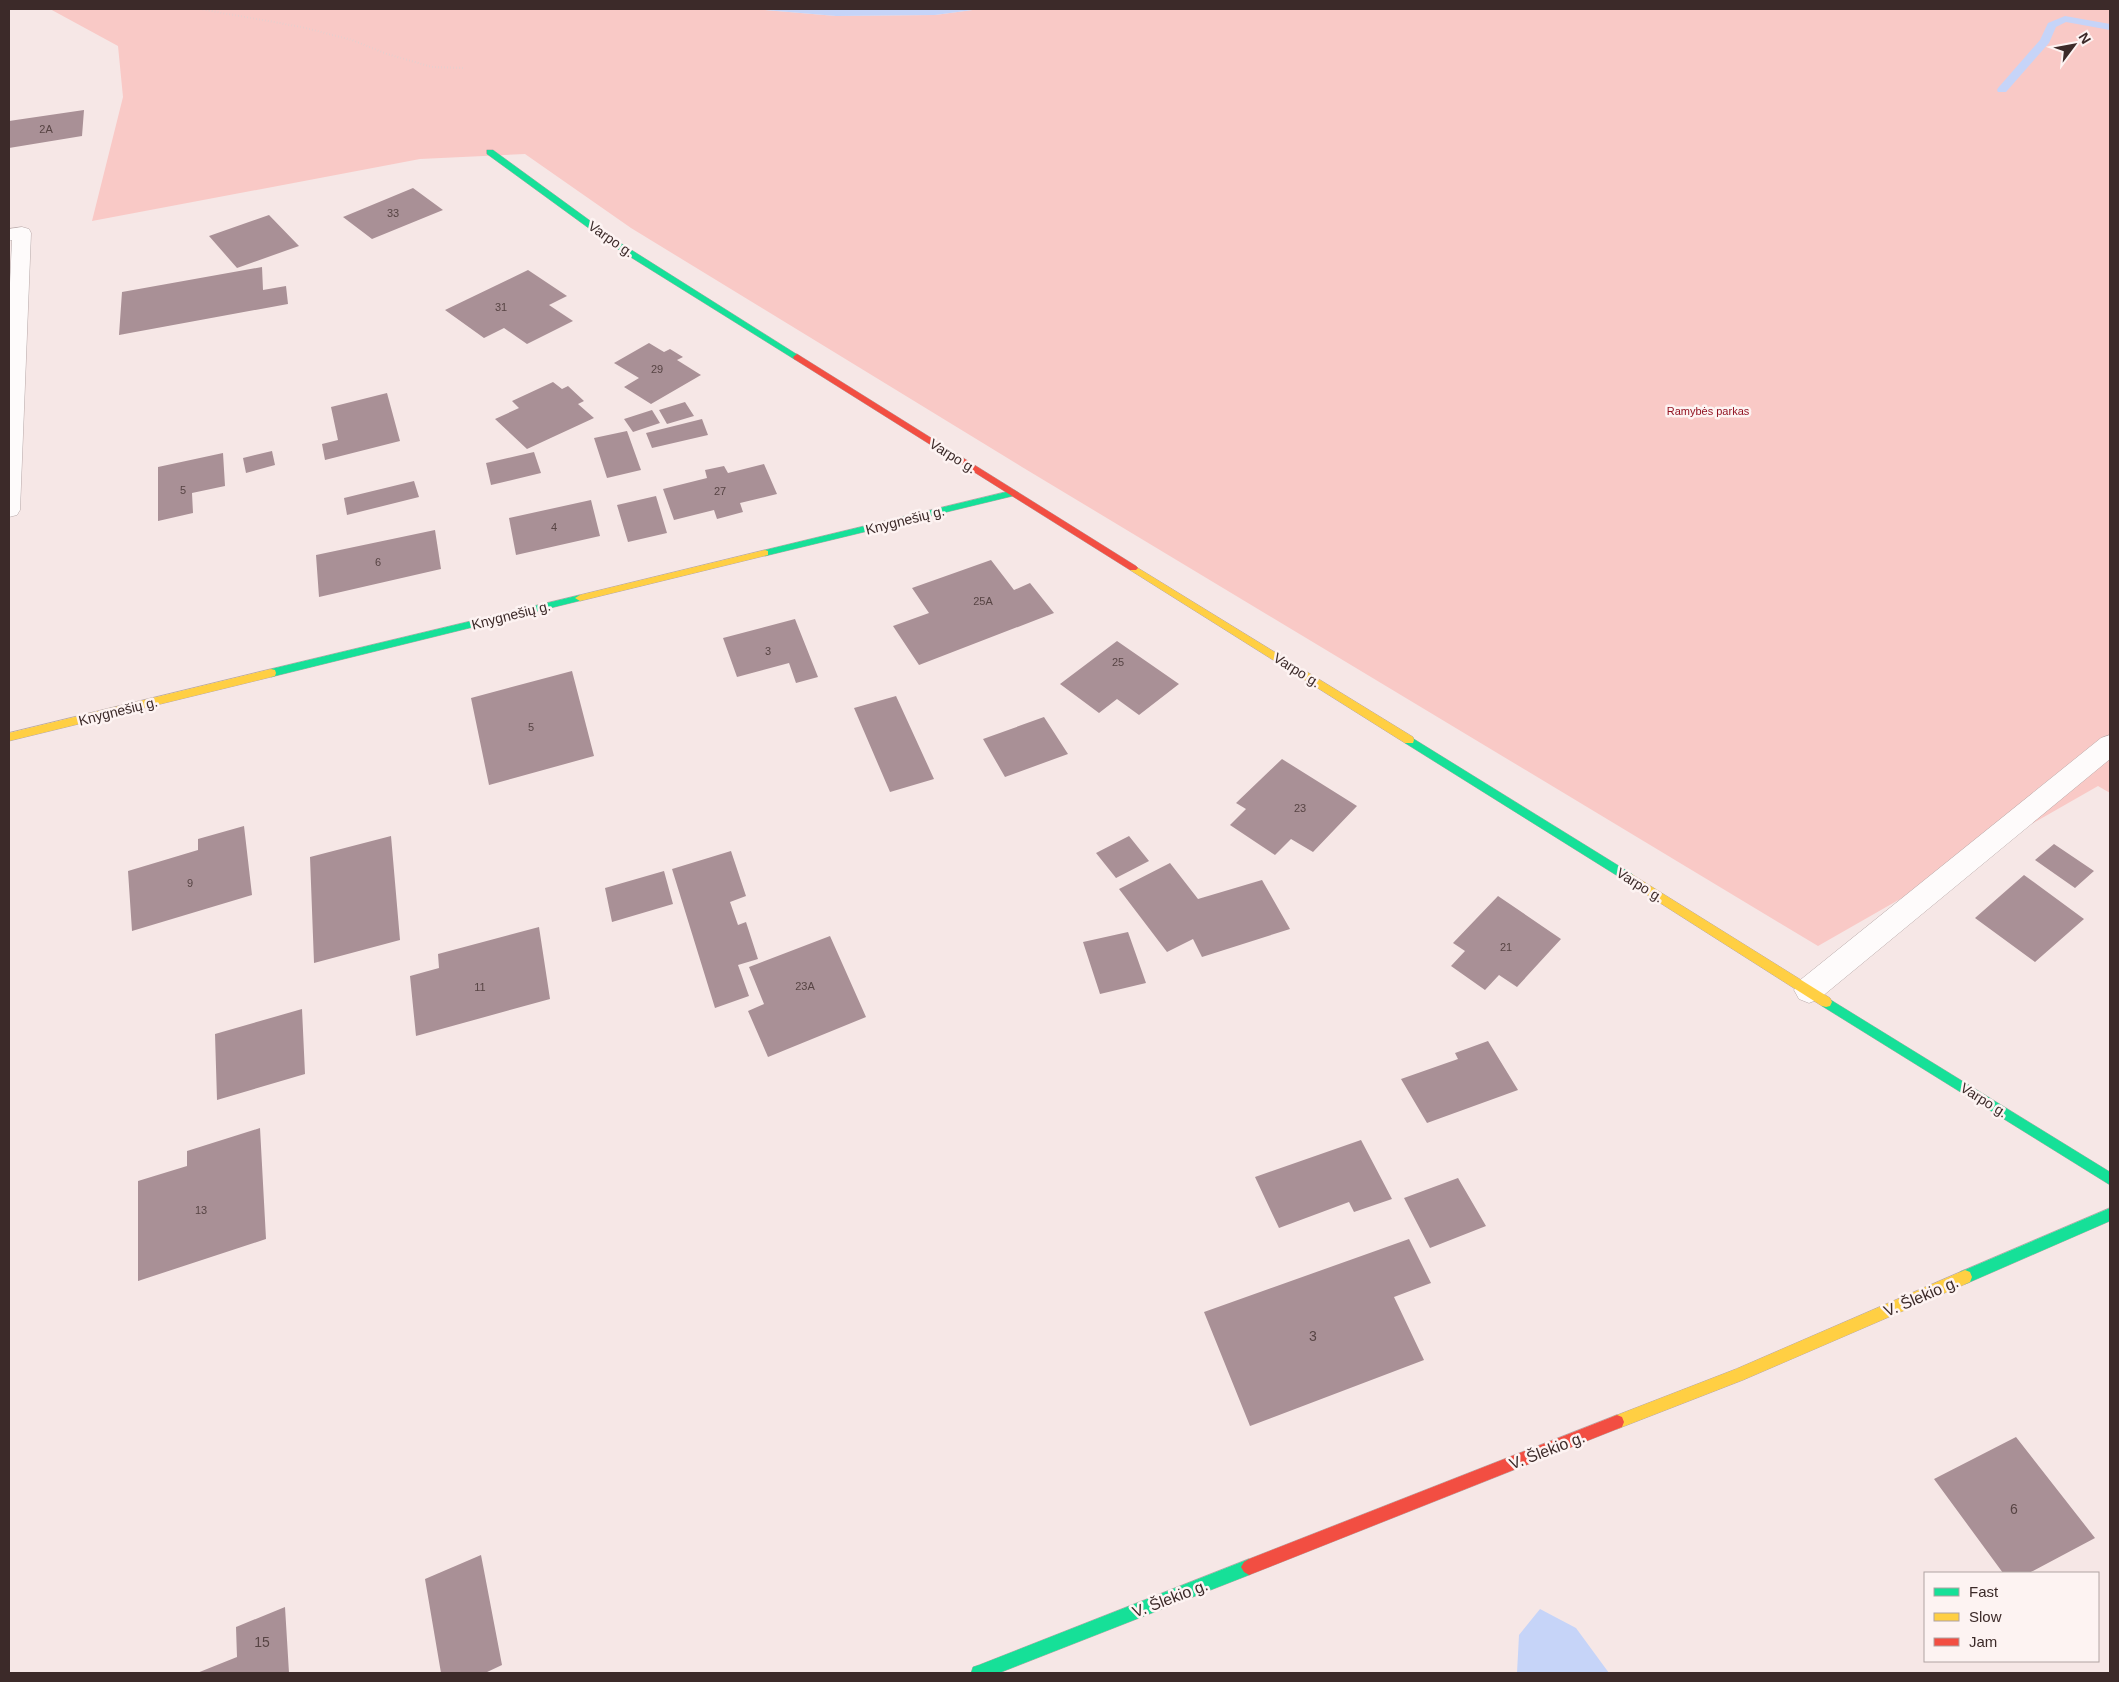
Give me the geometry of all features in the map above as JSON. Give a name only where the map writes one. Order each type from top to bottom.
[{"type":"street","name":"Varpo g.","points":[[490,152],[619,246],[2110,1178]]},
{"type":"street","points":[[9,510],[15,234]]},
{"type":"street","name":"Knygnešių g.","points":[[9,738],[1014,493]]},
{"type":"street","points":[[1809,990],[2110,745]]},
{"type":"street","name":"V. Šlekio g.","points":[[979,1673],[1738,1375],[2110,1214]]},
{"type":"path","points":[[200,9],[302,27],[352,40],[387,54],[432,66],[465,68]]},
{"type":"green space","name":"Ramybės parkas","points":[[50,9],[753,9],[836,16],[935,15],[980,9],[2110,9],[2110,793],[2098,786],[1818,946],[1022,467],[631,228],[525,154],[420,159],[92,221],[123,97],[118,46]]},
{"type":"water","points":[[753,9],[980,9],[935,15],[836,16]]},
{"type":"water","points":[[1540,1609],[1576,1628],[1609,1673],[1517,1673],[1519,1635]]},
{"type":"building","points":[[84,110],[82,136],[9,148],[9,121]]},
{"type":"building","points":[[413,188],[443,210],[372,239],[343,217]]},
{"type":"building","points":[[269,215],[299,246],[237,268],[209,236]]},
{"type":"building","points":[[262,267],[263,290],[286,286],[288,304],[119,335],[122,292]]},
{"type":"building","points":[[528,270],[567,296],[549,305],[573,321],[527,344],[504,328],[484,338],[445,310]]},
{"type":"building","points":[[649,343],[664,352],[670,349],[683,357],[677,360],[701,375],[651,404],[624,387],[639,378],[614,363]]},
{"type":"building","points":[[553,382],[562,389],[568,386],[584,401],[578,404],[594,418],[527,449],[495,419],[519,408],[512,401]]},
{"type":"building","points":[[387,393],[400,441],[325,460],[322,444],[338,440],[331,407]]},
{"type":"building","points":[[685,402],[694,416],[667,424],[659,410]]},
{"type":"building","points":[[652,410],[660,423],[633,432],[624,419]]},
{"type":"building","points":[[702,419],[708,435],[652,448],[646,433]]},
{"type":"building","points":[[627,431],[641,470],[607,478],[594,438]]},
{"type":"building","points":[[272,451],[275,465],[246,473],[243,458]]},
{"type":"building","points":[[534,452],[541,473],[491,485],[486,463]]},
{"type":"building","points":[[223,453],[225,486],[192,493],[193,513],[158,521],[158,467]]},
{"type":"building","points":[[764,464],[777,494],[740,503],[743,512],[717,519],[714,510],[674,520],[663,489],[707,478],[705,470],[724,466],[728,473]]},
{"type":"building","points":[[414,481],[419,497],[347,515],[344,498]]},
{"type":"building","points":[[656,496],[667,533],[628,542],[617,505]]},
{"type":"building","points":[[591,500],[600,536],[516,555],[509,518]]},
{"type":"building","points":[[435,530],[441,569],[319,597],[316,555]]},
{"type":"building","points":[[991,560],[1014,590],[1030,583],[1054,613],[919,665],[893,626],[929,613],[912,588]]},
{"type":"building","points":[[795,619],[818,677],[796,683],[789,663],[737,677],[723,638]]},
{"type":"building","points":[[1117,641],[1179,684],[1139,715],[1117,699],[1099,713],[1060,684]]},
{"type":"building","points":[[572,671],[594,756],[489,785],[471,698]]},
{"type":"building","points":[[896,696],[934,779],[890,792],[854,708]]},
{"type":"building","points":[[1044,717],[1068,754],[1005,777],[983,739]]},
{"type":"building","points":[[1282,759],[1357,806],[1313,852],[1291,839],[1275,855],[1230,825],[1246,809],[1236,803]]},
{"type":"building","points":[[244,826],[252,895],[132,931],[128,871],[198,850],[198,839]]},
{"type":"building","points":[[391,836],[400,940],[314,963],[310,857]]},
{"type":"building","points":[[1129,836],[1149,861],[1116,878],[1096,853]]},
{"type":"building","points":[[2054,844],[2094,871],[2075,888],[2035,860]]},
{"type":"building","points":[[731,851],[746,896],[730,902],[738,925],[746,922],[758,959],[738,965],[749,996],[715,1008],[672,869]]},
{"type":"building","points":[[1170,863],[1198,899],[1262,880],[1290,929],[1202,957],[1193,939],[1167,952],[1119,889]]},
{"type":"building","points":[[664,871],[673,904],[612,922],[605,888]]},
{"type":"building","points":[[2024,875],[2084,919],[2035,962],[1975,918]]},
{"type":"building","points":[[1498,896],[1561,939],[1517,987],[1499,975],[1485,990],[1451,966],[1465,951],[1453,943]]},
{"type":"building","points":[[539,927],[550,999],[416,1036],[410,976],[439,968],[438,954]]},
{"type":"building","points":[[1128,932],[1146,983],[1100,994],[1083,942]]},
{"type":"building","points":[[830,936],[866,1017],[768,1057],[748,1011],[764,1004],[749,967]]},
{"type":"building","points":[[302,1009],[305,1074],[217,1100],[215,1034]]},
{"type":"building","points":[[1488,1041],[1518,1090],[1427,1123],[1401,1079],[1458,1059],[1455,1053]]},
{"type":"building","points":[[260,1128],[266,1239],[138,1281],[138,1181],[187,1166],[187,1151]]},
{"type":"building","points":[[1361,1140],[1392,1199],[1354,1212],[1349,1202],[1279,1228],[1255,1177]]},
{"type":"building","points":[[1458,1178],[1486,1226],[1430,1248],[1404,1198]]},
{"type":"building","points":[[1409,1239],[1431,1283],[1394,1297],[1424,1360],[1250,1426],[1204,1312]]},
{"type":"building","points":[[2016,1437],[2095,1538],[2031,1572],[2002,1572],[1934,1479]]},
{"type":"building","points":[[481,1555],[502,1665],[485,1673],[441,1673],[425,1579]]},
{"type":"building","points":[[285,1607],[289,1673],[197,1673],[237,1657],[236,1627]]},
{"type":"waterway","points":[[2002,90],[2045,41],[2052,25],[2065,19],[2110,27]]},
{"type":"traffic: fast","points":[[490,152],[619,246],[797,357]]},
{"type":"traffic: fast","points":[[765,553],[1014,493]]},
{"type":"traffic: fast","points":[[271,673],[580,598]]},
{"type":"traffic: fast","points":[[1409,740],[1628,877]]},
{"type":"traffic: fast","points":[[1826,1002],[2110,1179]]},
{"type":"traffic: fast","points":[[1965,1277],[2110,1214]]},
{"type":"traffic: fast","points":[[979,1673],[1249,1567]]},
{"type":"traffic: slow","points":[[580,598],[765,553]]},
{"type":"traffic: slow","points":[[1133,568],[1409,740]]},
{"type":"traffic: slow","points":[[9,737],[271,673]]},
{"type":"traffic: slow","points":[[1628,877],[1826,1002]]},
{"type":"traffic: slow","points":[[1617,1422],[1738,1375],[1965,1277]]},
{"type":"traffic: jam","points":[[797,357],[1133,568]]},
{"type":"traffic: jam","points":[[1249,1567],[1617,1422]]}]
